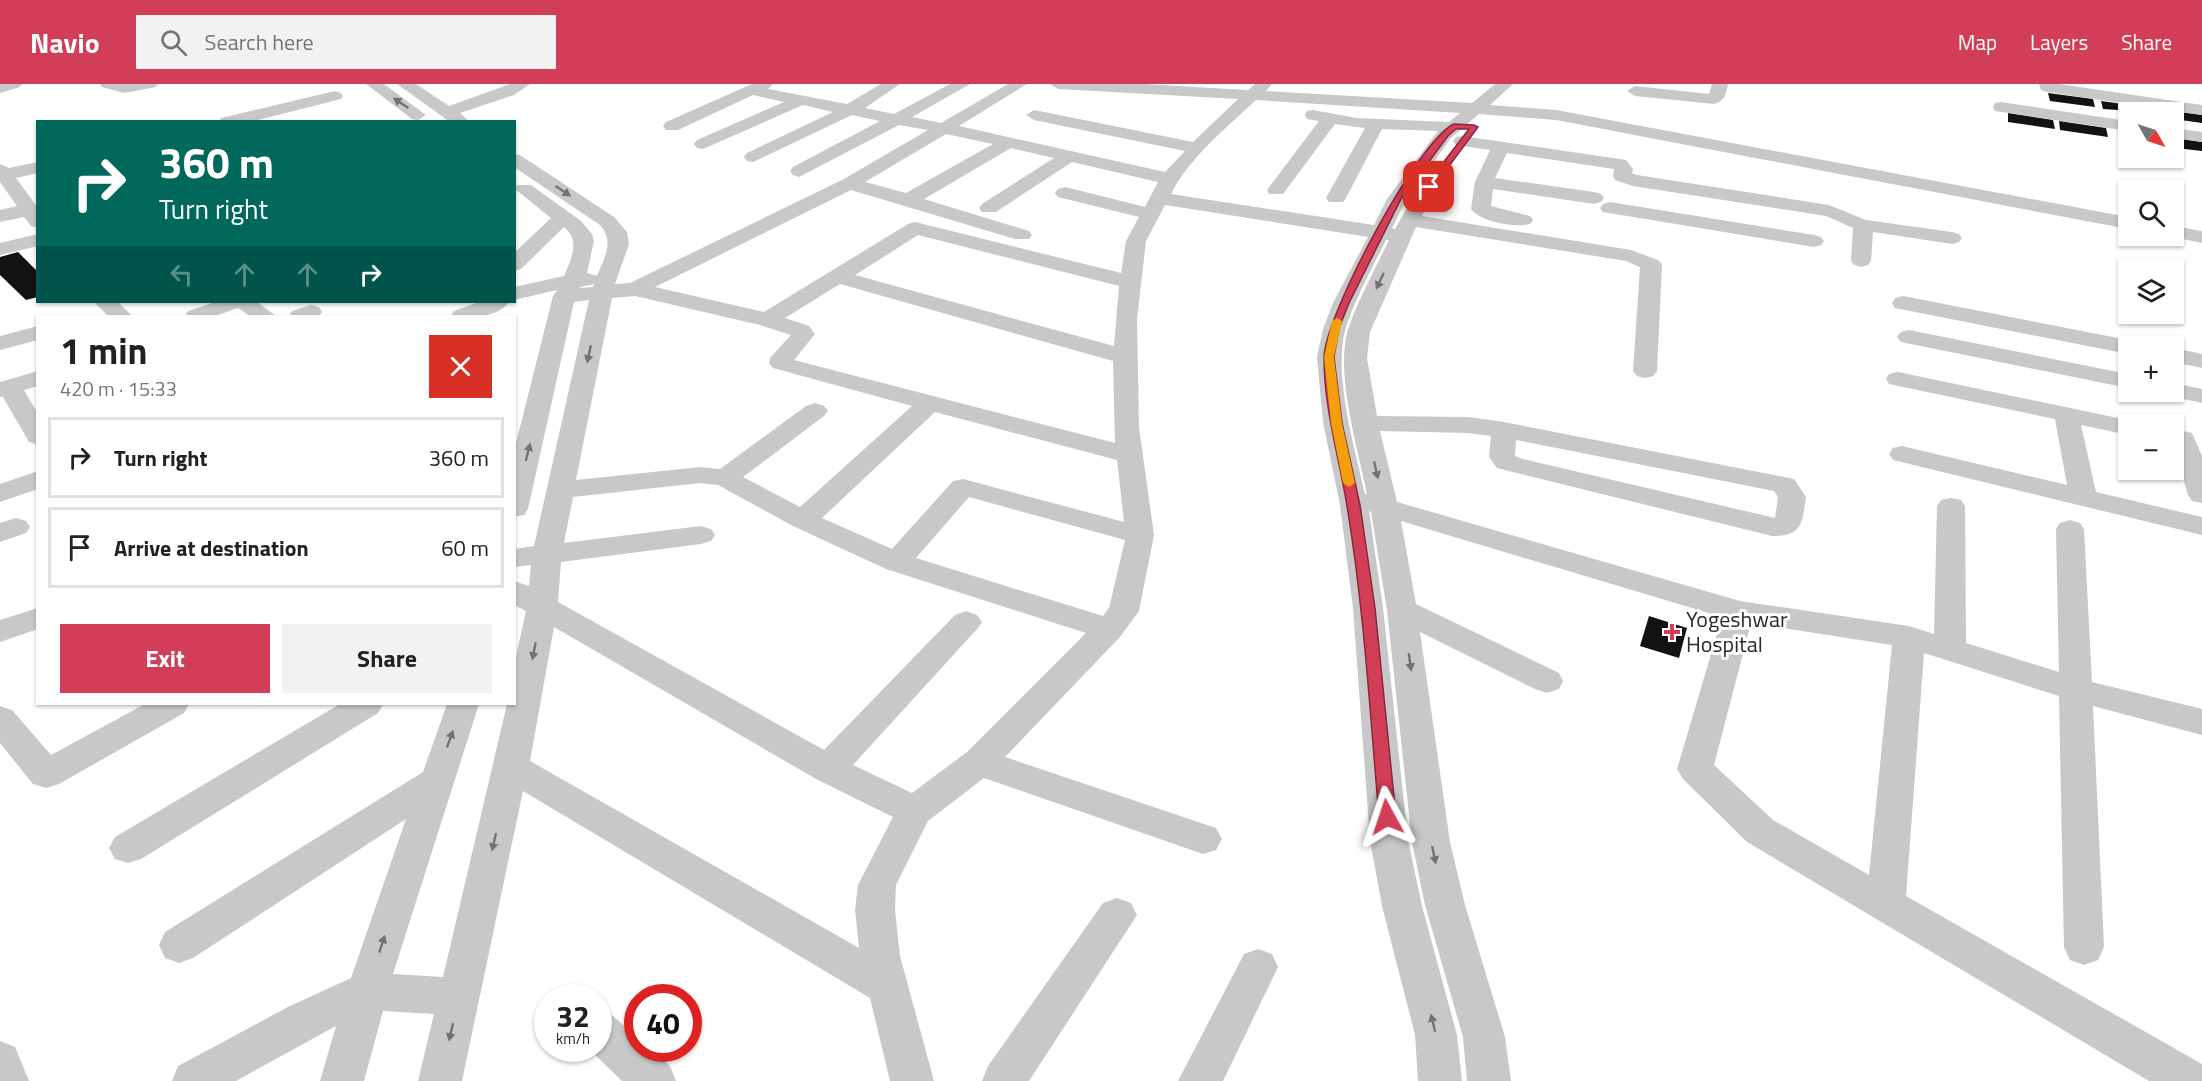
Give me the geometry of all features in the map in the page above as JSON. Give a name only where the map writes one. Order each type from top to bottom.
[{"type":"street","points":[[0,88],[14,84]]},
{"type":"street","points":[[108,84],[124,88],[150,84]]},
{"type":"street","points":[[374,84],[425,120]]},
{"type":"street","points":[[405,84],[459,120]]},
{"type":"street","points":[[447,112],[508,92],[522,84]]},
{"type":"street","points":[[753,157],[850,110],[892,84]]},
{"type":"street","points":[[799,171],[962,84]]},
{"type":"street","points":[[635,289],[849,184],[946,129],[1018,84]]},
{"type":"street","points":[[1058,84],[1253,94],[1481,113],[1575,118],[2118,221]]},
{"type":"street","points":[[1179,84],[1253,94],[1280,107],[1330,119],[1376,124],[1481,113],[1564,110],[2118,213]]},
{"type":"street","points":[[1489,1081],[1484,1037],[1445,905],[1431,842],[1402,610],[1384,506],[1365,423],[1355,358],[1359,332],[1397,229],[1397,199],[1445,134],[1524,84]]},
{"type":"street","points":[[1635,91],[1714,99],[1720,84]]},
{"type":"street","points":[[2047,84],[2047,87],[2202,110]]},
{"type":"street","points":[[908,200],[1003,141],[1034,115],[1080,85]]},
{"type":"street","points":[[672,126],[758,87],[802,100],[1069,156],[1160,197]]},
{"type":"street","points":[[703,144],[802,100],[819,89]]},
{"type":"street","points":[[912,1081],[880,956],[875,910],[877,885],[915,812],[979,762],[1124,611],[1140,535],[1126,427],[1125,267],[1160,197],[1197,148],[1253,94]]},
{"type":"street","points":[[242,120],[257,118],[335,96]]},
{"type":"street","points":[[2001,107],[2118,125]]},
{"type":"street","points":[[1481,113],[1500,148]]},
{"type":"street","points":[[1034,115],[1197,148]]},
{"type":"street","points":[[1276,190],[1330,119]]},
{"type":"street","points":[[1336,198],[1376,124]]},
{"type":"street","points":[[2184,134],[2202,137]]},
{"type":"street","points":[[1500,148],[1484,182],[1481,209],[1485,213],[1585,232]]},
{"type":"street","points":[[1500,148],[1620,164],[1624,169],[1622,176],[1633,180],[1829,211],[1842,214],[1863,225],[1952,238]]},
{"type":"street","points":[[989,208],[1069,156]]},
{"type":"street","points":[[440,1081],[511,768],[531,556],[562,490],[605,285],[619,244],[617,232],[607,221],[516,160]]},
{"type":"street","points":[[33,216],[2,173],[36,167]]},
{"type":"street","points":[[1484,182],[1814,241]]},
{"type":"street","points":[[516,183],[563,217],[581,232],[585,240],[569,288],[516,501]]},
{"type":"street","points":[[849,184],[1045,242],[1089,252]]},
{"type":"street","points":[[1065,194],[1160,197],[1397,229],[1631,256],[1651,264],[1645,371]]},
{"type":"street","points":[[1727,196],[1729,227]]},
{"type":"street","points":[[0,216],[33,216]]},
{"type":"street","points":[[516,263],[563,217]]},
{"type":"street","points":[[1861,261],[1863,225]]},
{"type":"street","points":[[2184,226],[2202,229]]},
{"type":"street","points":[[767,320],[915,228],[1125,267]]},
{"type":"street","points":[[1397,229],[1344,303],[1334,328],[1329,357],[1336,423],[1352,497],[1376,678],[1389,840],[1402,906],[1436,1035],[1440,1081]]},
{"type":"street","points":[[2184,234],[2202,237]]},
{"type":"street","points":[[516,236],[535,245]]},
{"type":"street","points":[[0,249],[36,240]]},
{"type":"street","points":[[836,276],[1125,357]]},
{"type":"street","points":[[516,293],[542,286],[569,288],[605,285],[635,289],[767,320],[795,328],[804,334],[782,356],[781,363],[796,369],[1130,455]]},
{"type":"street","points":[[199,315],[231,303]]},
{"type":"street","points":[[245,303],[263,315]]},
{"type":"street","points":[[463,315],[476,303]]},
{"type":"street","points":[[465,315],[495,303]]},
{"type":"street","points":[[1903,303],[2118,345]]},
{"type":"street","points":[[0,343],[36,334]]},
{"type":"street","points":[[1909,337],[2118,379]]},
{"type":"street","points":[[2184,357],[2202,361]]},
{"type":"street","points":[[36,379],[5,388],[36,434]]},
{"type":"street","points":[[1898,379],[2118,425]]},
{"type":"street","points":[[2184,392],[2202,396]]},
{"type":"street","points":[[802,520],[930,403]]},
{"type":"street","points":[[725,478],[815,411]]},
{"type":"street","points":[[2066,413],[2083,496]]},
{"type":"street","points":[[1365,423],[1468,425],[1504,430],[1784,485],[1792,497],[1788,523],[1782,527],[1772,527],[1515,465],[1506,462],[1502,457],[1504,430]]},
{"type":"street","points":[[2186,439],[2202,495]]},
{"type":"street","points":[[1902,454],[2202,526]]},
{"type":"street","points":[[562,490],[700,475],[725,478],[802,520],[896,562],[1109,629]]},
{"type":"street","points":[[0,494],[36,480]]},
{"type":"street","points":[[896,562],[963,487],[1140,535]]},
{"type":"street","points":[[1352,497],[1739,611],[1908,638],[2074,689],[2202,722]]},
{"type":"street","points":[[1950,651],[1951,506]]},
{"type":"street","points":[[2070,529],[2085,947]]},
{"type":"street","points":[[531,556],[701,536]]},
{"type":"street","points":[[528,599],[828,769],[915,812]]},
{"type":"street","points":[[1402,610],[1547,681]]},
{"type":"street","points":[[1739,611],[1695,769],[1718,789],[1742,818],[1760,831],[2190,1081]]},
{"type":"street","points":[[0,631],[36,619]]},
{"type":"street","points":[[828,769],[966,622]]},
{"type":"street","points":[[1886,904],[1908,638]]},
{"type":"street","points":[[0,719],[46,774],[169,705]]},
{"type":"street","points":[[128,848],[364,705]]},
{"type":"street","points":[[342,1081],[367,991],[463,705]]},
{"type":"street","points":[[979,762],[1203,839]]},
{"type":"street","points":[[511,768],[887,986]]},
{"type":"street","points":[[179,945],[435,783]]},
{"type":"street","points":[[1402,906],[1445,905]]},
{"type":"street","points":[[1004,1081],[1117,915]]},
{"type":"street","points":[[1200,1081],[1258,966]]},
{"type":"street","points":[[194,1081],[303,1021],[367,991],[459,997]]},
{"type":"street","points":[[612,1043],[654,1081]]},
{"type":"street","points":[[0,1062],[7,1081]]},
{"type":"building","points":[[2048,93],[2093,99],[2095,107],[2050,101]]},
{"type":"building","points":[[2101,101],[2118,103],[2118,110],[2103,109]]},
{"type":"building","points":[[2008,113],[2053,120],[2055,129],[2008,122]]},
{"type":"building","points":[[2184,113],[2202,115],[2202,123],[2184,120]]},
{"type":"building","points":[[2059,121],[2106,128],[2108,137],[2060,130]]},
{"type":"building","points":[[2184,139],[2202,142],[2202,151],[2184,149]]},
{"type":"building","points":[[18,252],[36,270],[36,298],[26,300],[0,275],[0,257]]},
{"type":"building","points":[[1649,616],[1687,628],[1679,658],[1640,646]]},
{"type":"slow traffic","points":[[1337,321],[1329,357],[1336,423],[1349,483]]},
{"type":"place","name":"Yogeshwar Hospital","points":[[1672,632]]},
{"type":"route","points":[[1387,817],[1368,608],[1354,505],[1336,423],[1329,357],[1334,328],[1344,303],[1397,199],[1445,134],[1454,126],[1474,127],[1429,187]]}]
